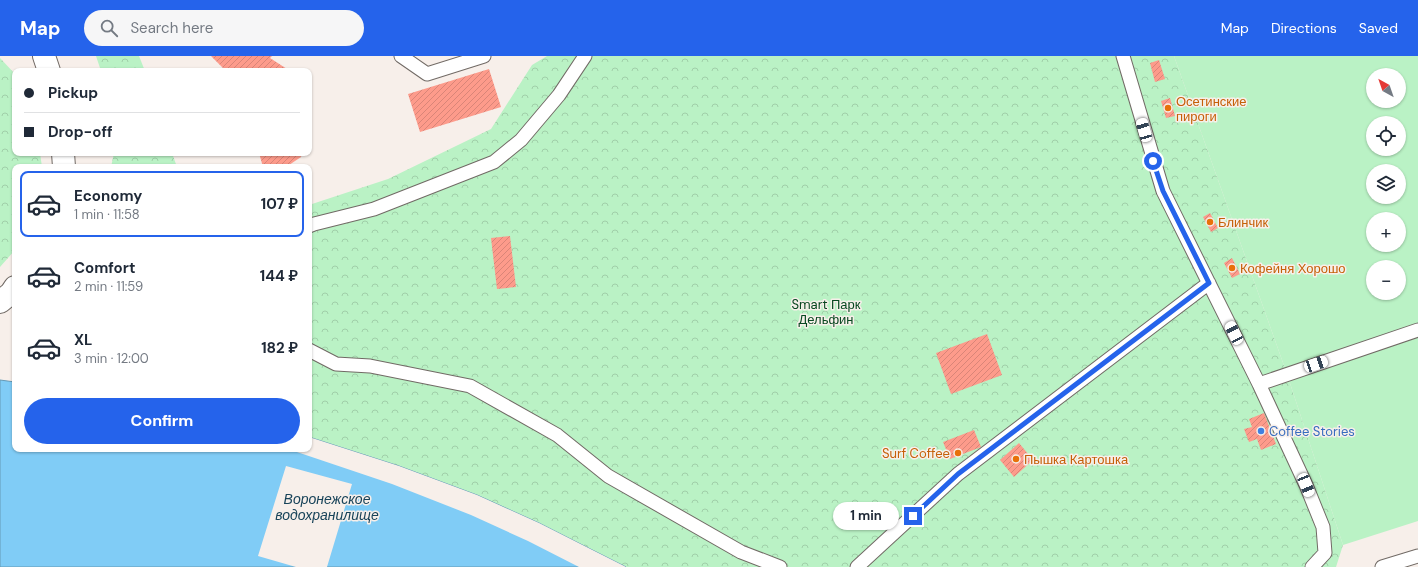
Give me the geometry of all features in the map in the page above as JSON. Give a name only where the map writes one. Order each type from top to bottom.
[{"type":"street","points":[[44,56],[48,68]]},
{"type":"street","points":[[0,302],[12,292]]},
{"type":"lane","points":[[401,56],[427,74],[484,56]]},
{"type":"lane","points":[[312,225],[374,209],[494,162],[521,140],[531,129],[560,95],[585,56]]},
{"type":"lane","points":[[1123,56],[1163,191],[1259,384],[1306,485],[1323,527],[1328,567]]},
{"type":"lane","points":[[857,567],[958,474],[1209,283]]},
{"type":"lane","points":[[1259,384],[1418,330]]},
{"type":"lane","points":[[312,352],[336,364],[370,366],[470,386],[557,435],[608,476],[741,552],[780,567]]},
{"type":"lane","points":[[1312,567],[1326,553]]},
{"type":"lane","points":[[1382,567],[1418,556]]},
{"type":"green space","points":[[96,56],[139,56],[144,68],[100,68]]},
{"type":"green space","name":"Smart Парк Дельфин","points":[[547,56],[1174,56],[1287,374],[1343,545],[1336,567],[626,567],[539,523],[477,495],[399,466],[312,438],[312,204],[388,179],[491,129],[532,65]]},
{"type":"green space","points":[[1174,56],[1418,56],[1418,521],[1343,545],[1287,374]]},
{"type":"green space","points":[[0,58],[12,71],[12,156],[40,156],[42,164],[12,164],[12,253],[0,267]]},
{"type":"green space","points":[[113,156],[173,156],[176,164],[112,164]]},
{"type":"water","name":"Воронежское водохранилище","points":[[0,380],[12,382],[12,452],[312,452],[312,438],[399,466],[477,495],[539,523],[626,567],[0,567]]},
{"type":"pier","points":[[312,438],[399,466],[477,495],[539,523],[626,567],[579,567],[528,541],[471,515],[392,484],[297,452],[312,452]]},
{"type":"pier","points":[[286,466],[352,484],[327,567],[296,567],[258,556]]},
{"type":"building","points":[[211,56],[272,56],[270,58],[285,68],[223,68]]},
{"type":"building","points":[[1159,60],[1165,79],[1155,82],[1150,63]]},
{"type":"building","points":[[489,69],[501,107],[420,132],[408,94]]},
{"type":"building","points":[[1170,98],[1175,116],[1166,118],[1161,101]]},
{"type":"building","points":[[260,156],[301,156],[290,164],[262,164]]},
{"type":"building","points":[[1210,213],[1218,228],[1211,232],[1203,217]]},
{"type":"building","points":[[510,236],[516,287],[497,289],[491,238]]},
{"type":"building","points":[[1232,258],[1240,274],[1232,278],[1224,263]]},
{"type":"building","points":[[987,334],[1002,375],[951,394],[936,353]]},
{"type":"building","points":[[1264,413],[1276,444],[1261,450],[1257,439],[1249,442],[1244,429],[1252,427],[1249,419]]},
{"type":"building","points":[[974,430],[981,447],[950,459],[943,442]]},
{"type":"building","points":[[1019,443],[1033,460],[1014,477],[1000,460]]},
{"type":"place","name":"Осетинские пироги","points":[[1168,108]]},
{"type":"place","name":"Блинчик","points":[[1210,222]]},
{"type":"place","name":"Кофейня Хорошо","points":[[1232,268]]},
{"type":"place","name":"Coffee Stories","points":[[1261,431]]},
{"type":"place","name":"Surf Coffee","points":[[958,453]]},
{"type":"place","name":"Пышка Картошка","points":[[1016,459]]},
{"type":"route","points":[[913,516],[958,474],[1209,283],[1163,191],[1153,161]]}]
